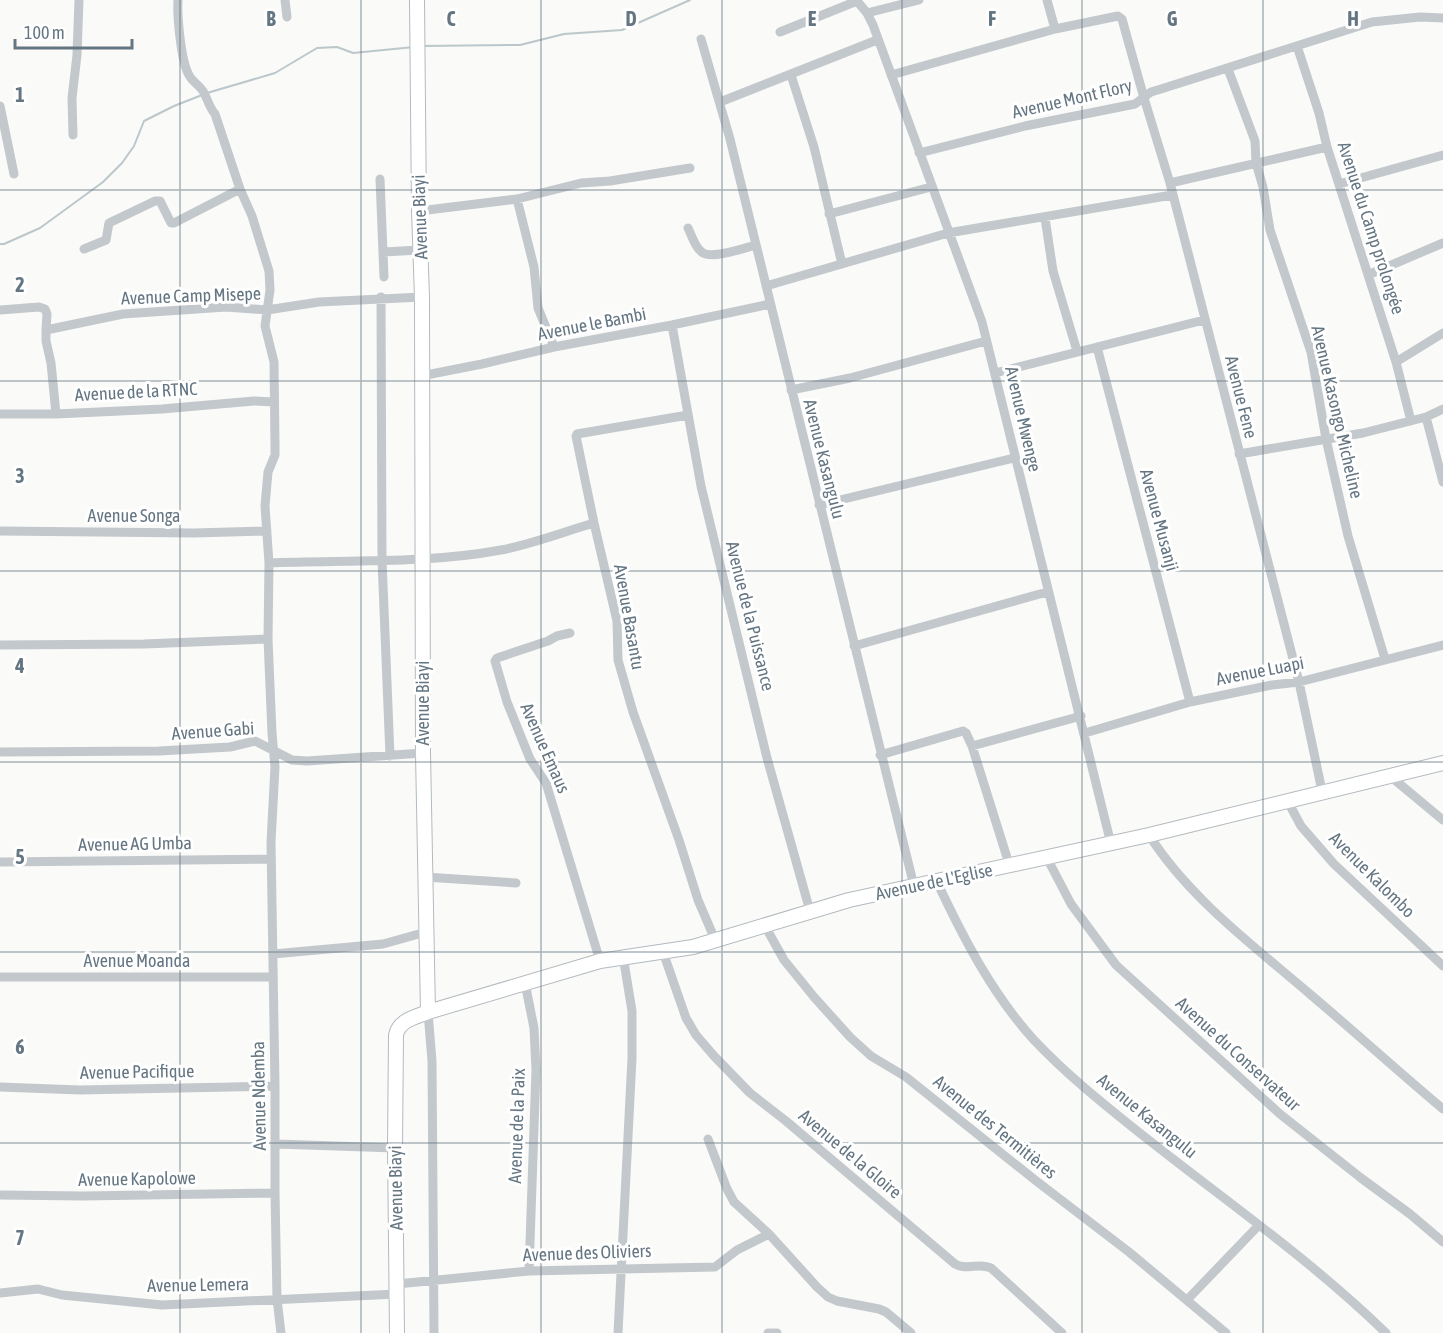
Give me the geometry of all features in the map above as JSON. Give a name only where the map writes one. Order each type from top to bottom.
[{"type":"street","points":[[73,135],[72,98],[77,55],[79,0]]},
{"type":"street","name":"Avenue Ndemba","points":[[178,0],[182,48],[189,77],[205,93],[209,107],[215,114],[270,271],[266,332],[274,367],[275,445],[274,460],[268,472],[265,496],[269,563],[268,639],[272,733],[275,751],[271,859],[277,1299],[280,1333]]},
{"type":"street","points":[[285,0],[287,17]]},
{"type":"street","name":"Avenue Biayi","points":[[398,1333],[395,1148],[397,1030],[406,1021],[428,1012],[423,753],[422,297],[417,0]]},
{"type":"street","points":[[780,32],[857,1],[867,13],[919,0]]},
{"type":"street","points":[[891,75],[1055,29],[1047,0]]},
{"type":"street","name":"Avenue Mwenge","points":[[867,13],[973,296],[995,373],[1047,592],[1081,716],[1111,843]]},
{"type":"street","name":"Avenue Fene","points":[[1055,29],[1118,16],[1122,19],[1170,183],[1299,682],[1322,791]]},
{"type":"street","name":"Avenue Mont Flory","points":[[919,153],[1025,126],[1135,104],[1151,92],[1372,22],[1420,17],[1443,18]]},
{"type":"street","name":"Avenue Kasangulu","points":[[701,39],[720,102],[756,245],[914,886]]},
{"type":"street","points":[[720,102],[877,39]]},
{"type":"street","name":"Avenue du Camp prolongée","points":[[1298,46],[1319,112],[1327,147],[1396,362],[1412,421]]},
{"type":"street","name":"Avenue Kasongo Micheline","points":[[1228,69],[1255,141],[1256,163],[1263,187],[1270,230],[1311,352],[1326,440],[1348,536],[1385,659]]},
{"type":"street","points":[[791,75],[814,147],[842,264]]},
{"type":"street","points":[[0,106],[14,174]]},
{"type":"street","points":[[1170,183],[1327,147]]},
{"type":"street","points":[[1339,184],[1443,154]]},
{"type":"street","points":[[419,211],[517,199],[581,183],[610,181],[690,168]]},
{"type":"street","points":[[380,179],[384,277]]},
{"type":"street","points":[[829,214],[931,187]]},
{"type":"street","points":[[84,249],[106,240],[109,223],[155,201],[160,201],[171,222],[174,223],[240,189]]},
{"type":"street","points":[[766,286],[948,233],[1172,195]]},
{"type":"street","points":[[517,199],[534,267],[538,308],[554,346]]},
{"type":"street","points":[[1045,218],[1053,271],[1077,351]]},
{"type":"street","points":[[688,228],[698,247],[705,254],[714,255],[756,245]]},
{"type":"street","points":[[1368,275],[1443,243]]},
{"type":"street","points":[[383,252],[420,250]]},
{"type":"street","points":[[381,297],[382,560],[390,756]]},
{"type":"street","name":"Avenue Camp Misepe","points":[[46,330],[123,314],[226,307],[267,310],[319,302],[381,297],[422,297]]},
{"type":"street","name":"Avenue le Bambi","points":[[421,376],[492,362],[554,346],[672,325],[770,304]]},
{"type":"street","points":[[0,309],[39,307],[45,309],[47,314],[46,341],[51,363],[56,414]]},
{"type":"street","points":[[995,373],[1204,320]]},
{"type":"street","name":"Avenue de la Puissance","points":[[672,325],[701,486],[767,758],[810,911]]},
{"type":"street","points":[[1396,362],[1443,333]]},
{"type":"street","points":[[791,390],[850,378],[986,341]]},
{"type":"street","name":"Avenue Musanji","points":[[1097,347],[1191,702]]},
{"type":"street","name":"Avenue de la RTNC","points":[[0,414],[56,414],[138,408],[162,409],[254,401],[274,402]]},
{"type":"street","points":[[1239,454],[1326,440],[1412,421],[1443,409]]},
{"type":"street","name":"Avenue Basantu","points":[[688,415],[576,435],[617,621],[618,660],[633,712],[698,900],[716,942]]},
{"type":"street","points":[[1426,417],[1443,482]]},
{"type":"street","points":[[819,505],[1014,458]]},
{"type":"street","points":[[269,563],[421,560],[504,549],[594,523]]},
{"type":"street","name":"Avenue Songa","points":[[0,531],[194,533],[267,531]]},
{"type":"street","points":[[854,646],[1047,592]]},
{"type":"street","name":"Avenue Emaus","points":[[570,633],[497,658],[495,661],[507,702],[530,759],[546,783],[600,961]]},
{"type":"street","points":[[0,645],[144,644],[268,639]]},
{"type":"street","name":"Avenue Luapi","points":[[1085,733],[1191,702],[1272,684],[1299,682],[1443,645]]},
{"type":"street","points":[[972,746],[1081,716]]},
{"type":"street","points":[[880,755],[966,733],[1010,867]]},
{"type":"street","name":"Avenue Gabi","points":[[0,752],[159,751],[230,747],[255,741],[292,760],[423,753]]},
{"type":"street","name":"Avenue de L'Eglise","points":[[428,1012],[600,961],[716,942],[810,911],[1149,835],[1443,763]]},
{"type":"street","points":[[1390,776],[1443,820]]},
{"type":"street","name":"Avenue Kalombo","points":[[1287,800],[1301,826],[1334,864],[1443,966]]},
{"type":"street","points":[[1149,835],[1161,854],[1233,930],[1352,1029],[1443,1109]]},
{"type":"street","name":"Avenue du Conservateur","points":[[1047,858],[1071,904],[1116,965],[1280,1114],[1443,1242]]},
{"type":"street","name":"Avenue AG Umba","points":[[0,862],[271,859]]},
{"type":"street","points":[[425,877],[516,883]]},
{"type":"street","name":"Avenue Kasangulu","points":[[937,882],[959,929],[987,976],[1009,1009],[1033,1038],[1097,1099],[1259,1225],[1357,1305],[1386,1333]]},
{"type":"street","name":"Avenue des Termitières","points":[[765,926],[784,960],[814,997],[871,1056],[906,1077],[1226,1333]]},
{"type":"street","points":[[273,954],[383,944],[426,932]]},
{"type":"street","name":"Avenue de la Gloire","points":[[663,952],[686,1018],[696,1035],[750,1093],[795,1128],[955,1264],[963,1267],[988,1266],[1062,1333]]},
{"type":"street","points":[[618,1333],[632,1058],[632,1011],[623,956]]},
{"type":"street","name":"Avenue Moanda","points":[[0,977],[273,977]]},
{"type":"street","name":"Avenue de la Paix","points":[[525,983],[534,1028],[536,1070],[529,1271]]},
{"type":"street","points":[[428,1012],[434,1139],[434,1333]]},
{"type":"street","name":"Avenue Pacifique","points":[[0,1087],[80,1090],[275,1086]]},
{"type":"street","points":[[708,1139],[734,1202],[769,1233],[828,1297],[837,1301],[879,1309],[911,1333]]},
{"type":"street","points":[[276,1144],[395,1148]]},
{"type":"street","name":"Avenue Kapolowe","points":[[0,1195],[275,1193]]},
{"type":"street","points":[[1187,1300],[1259,1225]]},
{"type":"street","name":"Avenue des Oliviers","points":[[398,1289],[433,1281],[529,1271],[715,1267],[736,1250],[769,1233]]},
{"type":"street","name":"Avenue Lemera","points":[[0,1293],[31,1289],[62,1295],[162,1305],[398,1289]]},
{"type":"street","points":[[768,1333],[777,1333]]},
{"type":"waterway","points":[[422,46],[520,45],[564,34],[622,30],[690,0]]},
{"type":"waterway","points":[[207,93],[275,73],[317,48],[337,47],[353,53],[414,47]]},
{"type":"waterway","points":[[0,244],[40,228],[103,182],[122,163],[134,146],[144,121],[202,95]]}]
